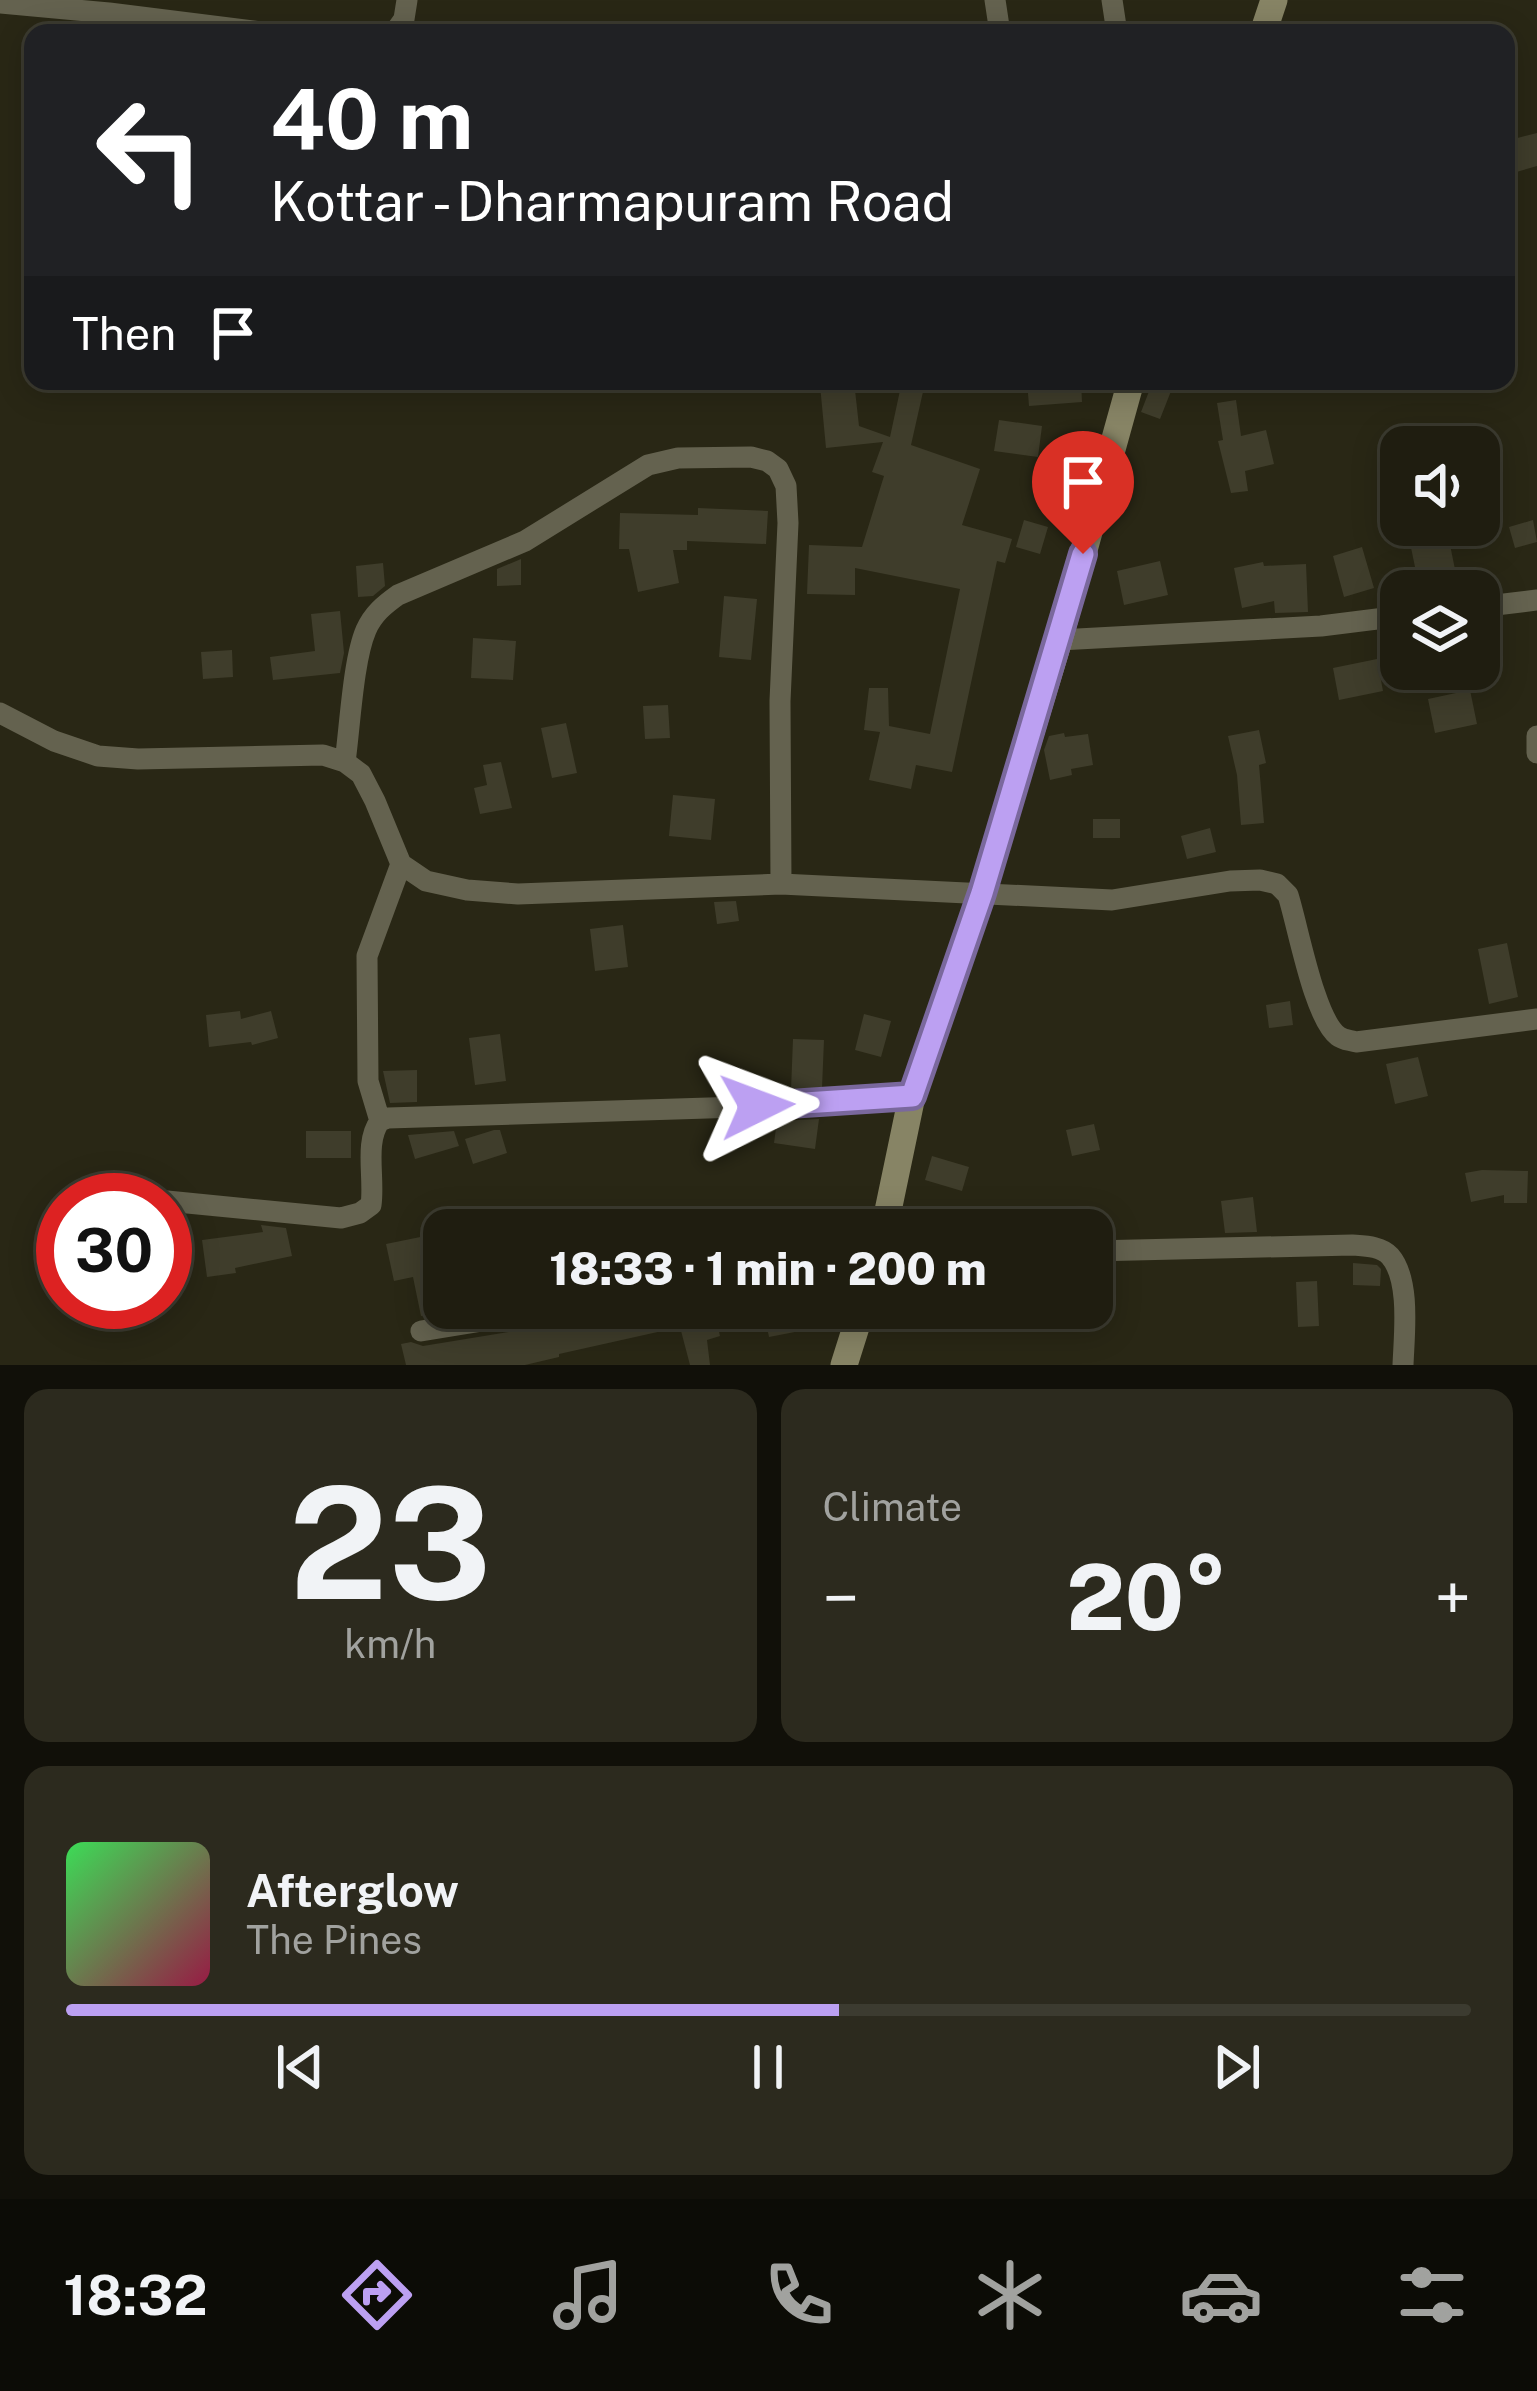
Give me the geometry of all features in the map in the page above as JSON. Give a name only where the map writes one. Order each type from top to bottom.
[{"type":"main road","points":[[888,1209],[912,1096],[982,893],[1128,390]]},
{"type":"main road","points":[[844,1365],[855,1329]]},
{"type":"street","points":[[0,3],[197,24]]},
{"type":"street","points":[[345,762],[366,631],[380,608],[398,595],[525,541],[648,466],[678,458],[767,460],[786,486],[788,523],[779,701],[781,884]]},
{"type":"street","points":[[1500,607],[1535,607]]},
{"type":"street","points":[[1059,640],[1380,619]]},
{"type":"street","points":[[0,713],[98,756],[322,755],[345,762],[361,774],[401,864],[426,881],[467,890],[518,894],[781,884],[1112,900],[1260,880],[1277,884],[1288,895],[1318,1005],[1340,1038],[1356,1042],[1537,1019]]},
{"type":"street","points":[[1537,736],[1537,753]]},
{"type":"street","points":[[192,1203],[341,1218],[371,1205],[372,1135],[380,1120],[368,1082],[367,956],[401,864]]},
{"type":"street","points":[[380,1120],[802,1105],[912,1096]]},
{"type":"street","points":[[1113,1250],[1375,1247],[1389,1255],[1400,1280],[1405,1311],[1403,1365]]},
{"type":"street","points":[[421,1331],[433,1329]]},
{"type":"building","points":[[1537,133],[1537,166],[1515,172],[1515,139]]},
{"type":"building","points":[[820,390],[855,390],[859,426],[890,437],[900,390],[923,390],[911,445],[980,469],[962,525],[1012,539],[1005,563],[997,561],[952,772],[916,765],[911,789],[869,780],[880,732],[864,730],[869,688],[888,688],[889,726],[930,734],[960,589],[855,568],[855,595],[807,594],[809,545],[862,547],[884,476],[872,472],[883,442],[826,448]]},
{"type":"building","points":[[1028,390],[1081,390],[1082,402],[1029,406]]},
{"type":"building","points":[[1150,390],[1171,390],[1160,419],[1141,412]]},
{"type":"building","points":[[1236,400],[1241,436],[1266,430],[1274,464],[1245,471],[1248,491],[1231,493],[1218,441],[1223,440],[1217,403]]},
{"type":"building","points":[[999,420],[1042,426],[1038,457],[994,451]]},
{"type":"building","points":[[698,508],[768,511],[766,544],[687,541],[687,550],[673,550],[679,583],[638,592],[629,549],[619,549],[620,513],[698,515]]},
{"type":"building","points":[[1024,520],[1048,527],[1040,554],[1016,547]]},
{"type":"building","points":[[1533,520],[1537,542],[1515,548],[1509,527]]},
{"type":"building","points":[[1411,546],[1450,546],[1455,570],[1416,570]]},
{"type":"building","points":[[1362,547],[1374,588],[1344,597],[1333,556]]},
{"type":"building","points":[[521,559],[521,585],[497,586],[497,569]]},
{"type":"building","points":[[1160,561],[1168,595],[1124,605],[1117,571]]},
{"type":"building","points":[[1263,562],[1264,566],[1306,564],[1308,612],[1275,613],[1274,601],[1242,608],[1234,568]]},
{"type":"building","points":[[383,563],[385,586],[373,596],[358,597],[356,566]]},
{"type":"building","points":[[724,596],[757,599],[751,660],[719,657]]},
{"type":"building","points":[[340,611],[344,653],[340,673],[273,680],[270,657],[315,651],[311,614]]},
{"type":"building","points":[[473,638],[516,641],[513,680],[471,678]]},
{"type":"building","points":[[232,650],[233,677],[203,679],[201,652]]},
{"type":"building","points":[[1377,659],[1383,691],[1339,700],[1333,668]]},
{"type":"building","points":[[1470,690],[1477,724],[1435,733],[1428,699]]},
{"type":"building","points":[[668,705],[670,738],[645,739],[643,706]]},
{"type":"building","points":[[566,723],[577,773],[552,778],[541,728]]},
{"type":"building","points":[[1259,730],[1266,763],[1259,765],[1264,823],[1241,825],[1228,736]]},
{"type":"building","points":[[1064,733],[1065,737],[1088,734],[1093,765],[1050,780],[1044,750],[1049,736]]},
{"type":"building","points":[[501,762],[512,808],[480,814],[474,788],[487,785],[483,765]]},
{"type":"building","points":[[673,795],[715,799],[711,840],[669,836]]},
{"type":"building","points":[[1093,819],[1120,819],[1120,838],[1093,838]]},
{"type":"building","points":[[1210,828],[1216,852],[1187,859],[1181,836]]},
{"type":"building","points":[[736,901],[739,921],[717,924],[714,902]]},
{"type":"building","points":[[623,925],[628,967],[595,971],[590,929]]},
{"type":"building","points":[[1507,943],[1518,997],[1489,1004],[1478,949]]},
{"type":"building","points":[[1290,1001],[1293,1025],[1269,1028],[1266,1005]]},
{"type":"building","points":[[240,1011],[241,1019],[271,1011],[278,1038],[209,1047],[206,1015]]},
{"type":"building","points":[[864,1014],[891,1021],[881,1057],[855,1050]]},
{"type":"building","points":[[500,1034],[506,1081],[475,1085],[469,1038]]},
{"type":"building","points":[[793,1039],[824,1040],[822,1088],[791,1090]]},
{"type":"building","points":[[1418,1057],[1428,1096],[1395,1104],[1386,1064]]},
{"type":"building","points":[[417,1070],[417,1102],[390,1103],[383,1071]]},
{"type":"building","points":[[819,1119],[815,1149],[774,1143],[777,1121]]},
{"type":"building","points":[[1094,1124],[1100,1150],[1072,1156],[1066,1130]]},
{"type":"building","points":[[500,1130],[507,1153],[473,1164],[465,1139]]},
{"type":"building","points":[[306,1131],[351,1131],[351,1158],[306,1158]]},
{"type":"building","points":[[454,1131],[459,1146],[415,1159],[408,1135]]},
{"type":"building","points":[[932,1156],[969,1167],[962,1191],[925,1180]]},
{"type":"building","points":[[1528,1171],[1527,1203],[1504,1203],[1504,1195],[1471,1202],[1465,1173]]},
{"type":"building","points":[[1253,1197],[1257,1232],[1225,1233],[1221,1201]]},
{"type":"building","points":[[261,1225],[286,1228],[292,1256],[207,1277],[202,1240],[263,1232]]},
{"type":"building","points":[[423,1236],[423,1316],[413,1277],[394,1281],[386,1244]]},
{"type":"building","points":[[1353,1263],[1377,1265],[1380,1286],[1353,1285]]},
{"type":"building","points":[[1317,1281],[1319,1326],[1298,1327],[1296,1282]]},
{"type":"building","points":[[527,1329],[671,1329],[525,1365],[406,1365],[401,1344],[423,1346]]},
{"type":"building","points":[[681,1329],[718,1329],[720,1336],[707,1340],[710,1365],[690,1365]]},
{"type":"building","points":[[767,1329],[800,1329],[800,1331],[769,1337]]},
{"type":"route","points":[[757,1106],[912,1096],[982,893],[1083,554]]}]
